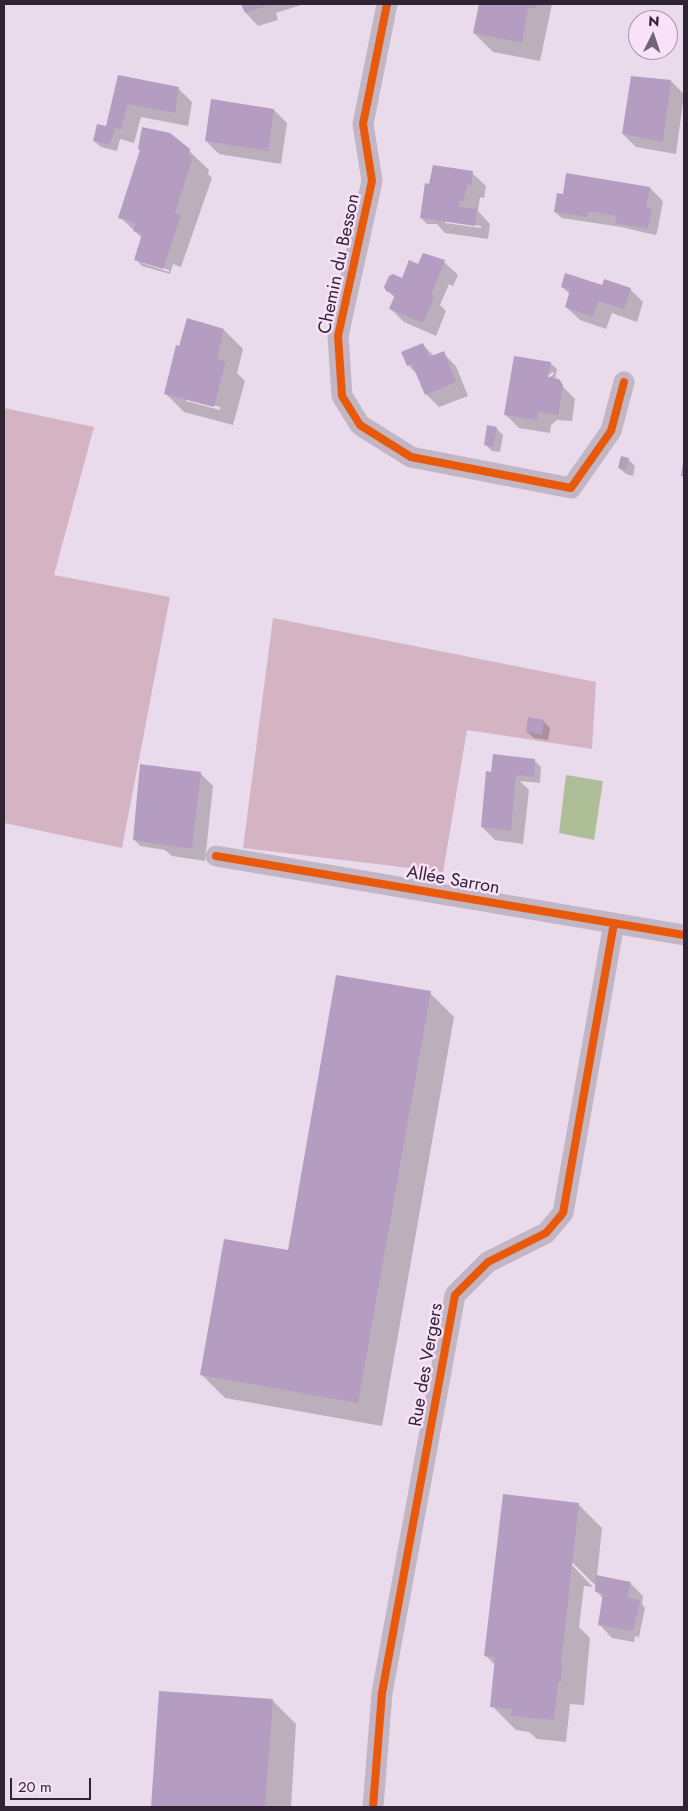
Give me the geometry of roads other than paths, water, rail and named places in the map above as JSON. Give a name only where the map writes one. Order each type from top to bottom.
[{"type":"street","name":"Chemin du Besson","points":[[387,4],[363,124],[372,181],[338,336],[342,396],[360,425],[412,457],[571,488],[611,431],[624,382]]},
{"type":"street","name":"Allée Sarron","points":[[216,856],[684,935]]},
{"type":"street","name":"Rue des Vergers","points":[[373,1807],[382,1693],[454,1295],[488,1262],[546,1233],[563,1213],[614,923]]}]
